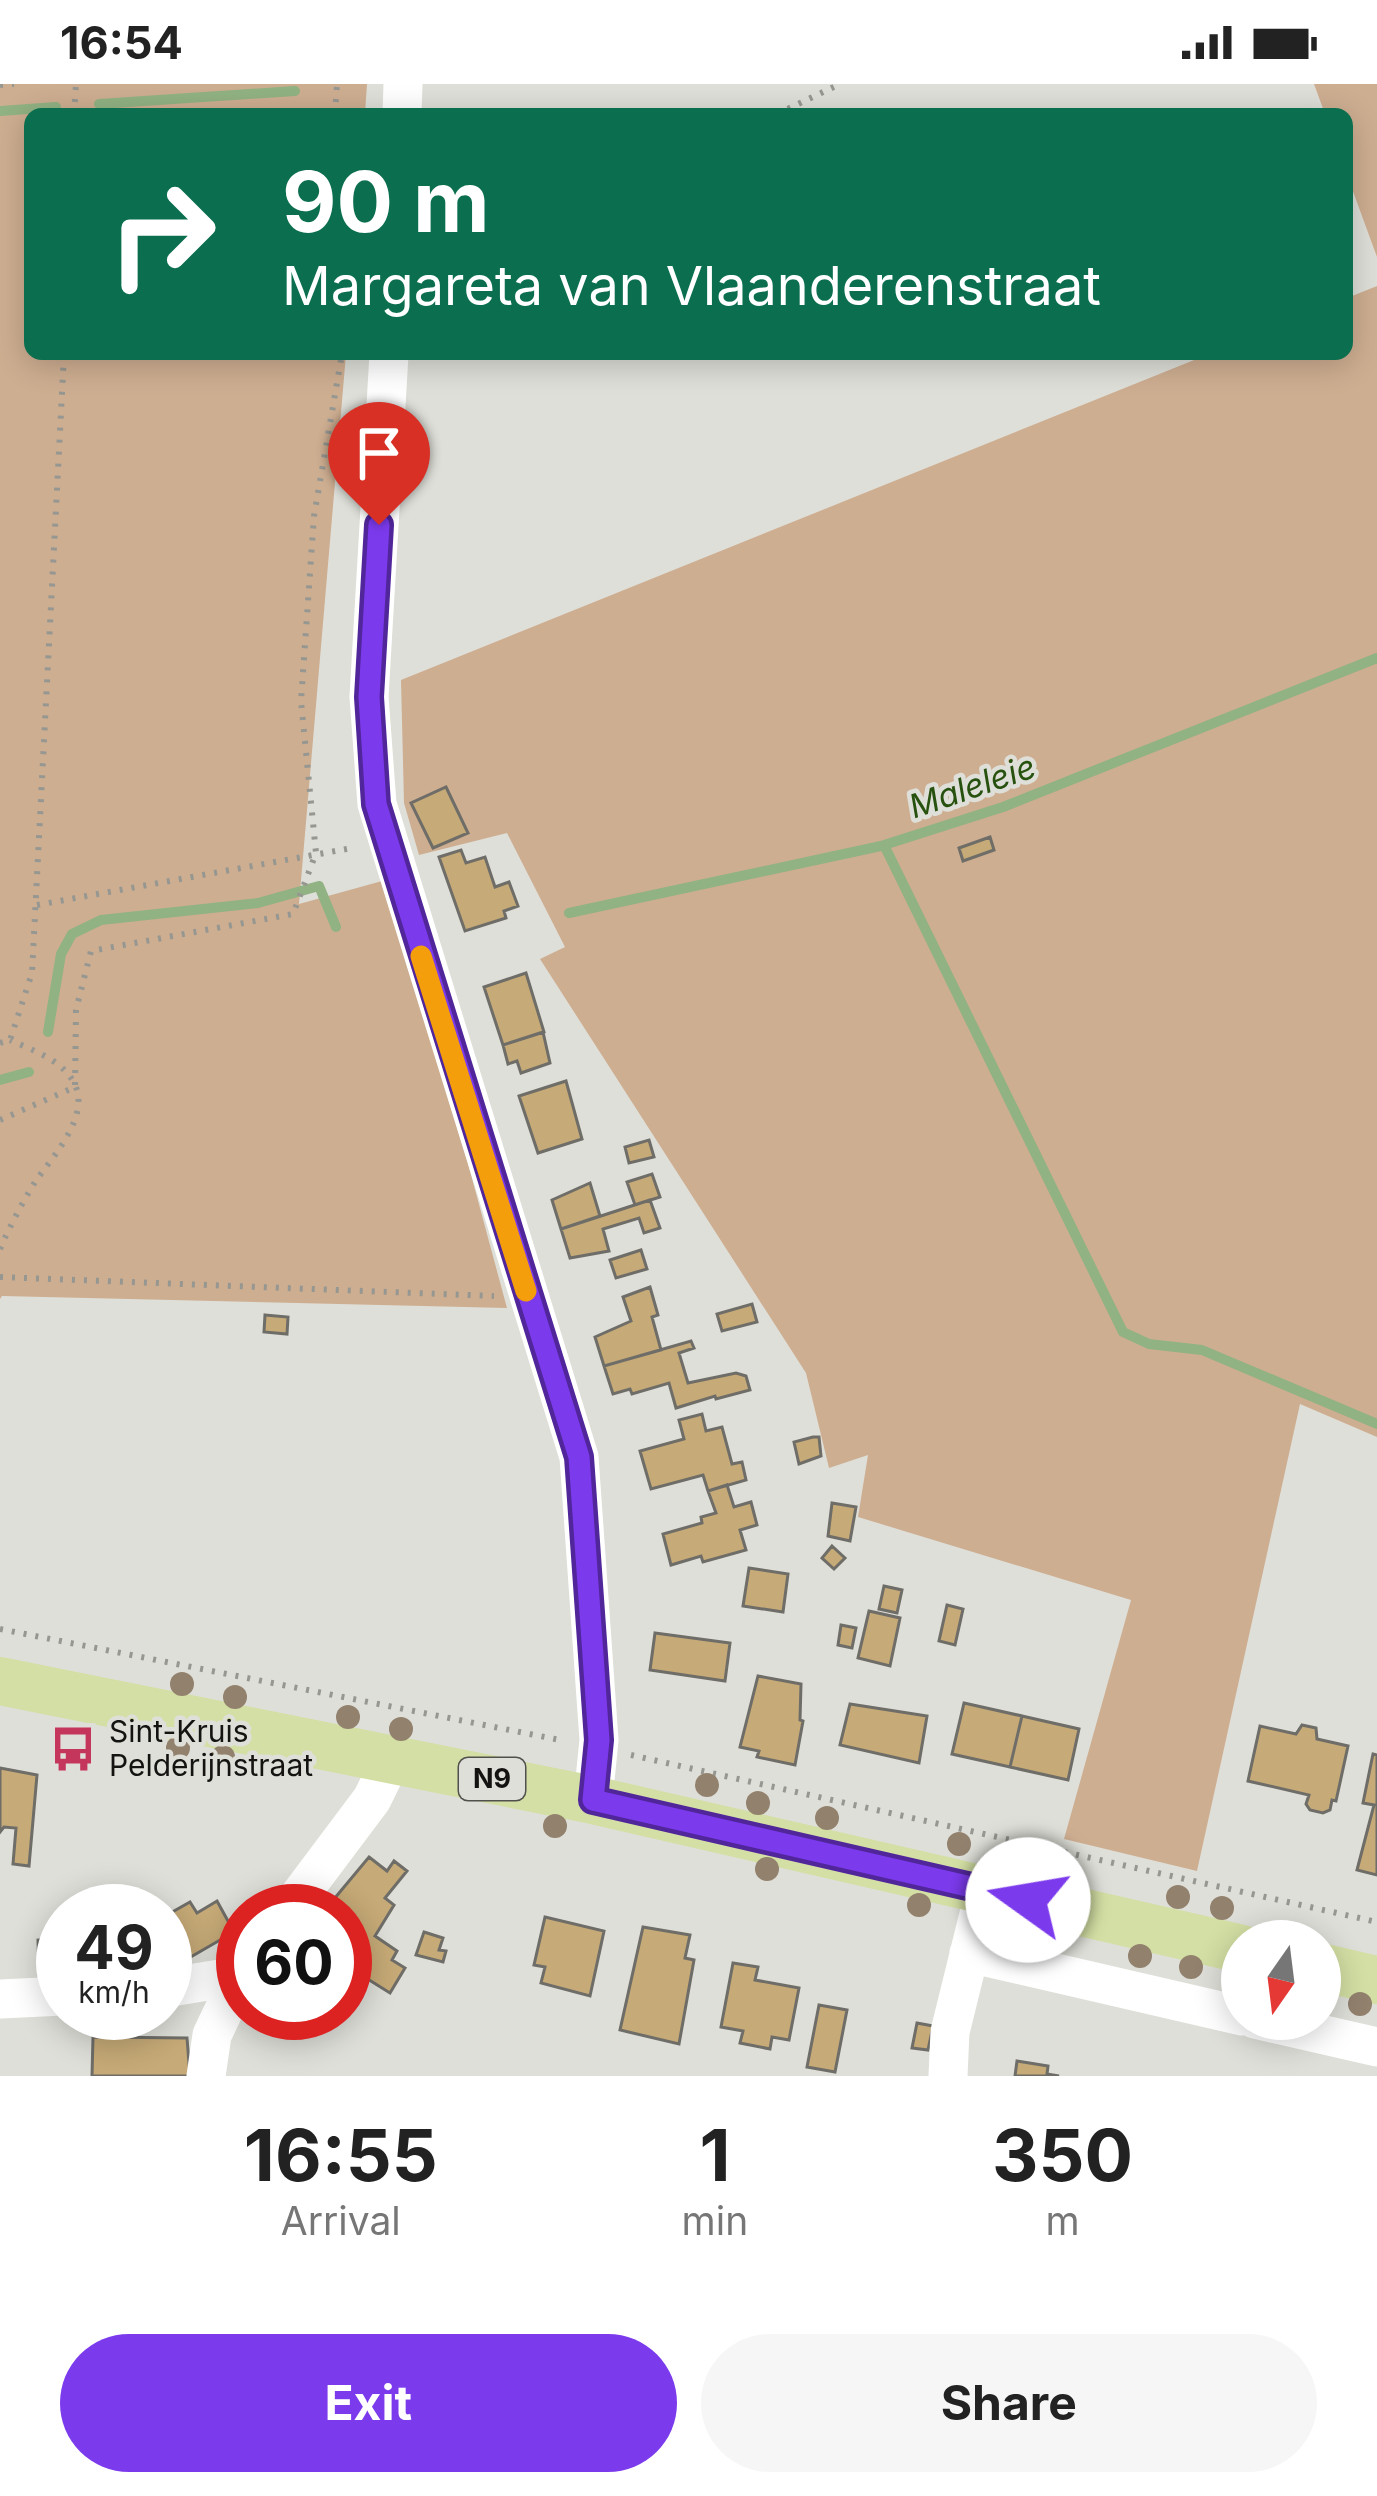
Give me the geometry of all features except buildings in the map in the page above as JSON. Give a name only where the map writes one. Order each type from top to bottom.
[{"type":"main road","name":"N9","points":[[0,1681],[593,1800],[1221,1944]]},
{"type":"main road","points":[[1341,1972],[1377,1981]]},
{"type":"street","points":[[389,360],[369,697],[376,804],[579,1457],[599,1748],[593,1800]]},
{"type":"street","points":[[308,1884],[372,1798],[392,1758]]},
{"type":"street","points":[[948,2076],[950,2032],[985,1890]]},
{"type":"street","points":[[969,1953],[1221,2011]]},
{"type":"street","points":[[0,1999],[36,1997]]},
{"type":"street","points":[[206,2076],[216,2026]]},
{"type":"street","points":[[1341,2039],[1377,2047]]},
{"type":"path","points":[[0,86],[14,84]]},
{"type":"path","points":[[790,108],[840,84]]},
{"type":"path","points":[[10,1040],[32,973],[64,360]]},
{"type":"path","points":[[0,1249],[78,1110],[76,1010],[91,951],[293,914],[316,853],[301,701],[314,517],[341,360]]},
{"type":"path","points":[[37,905],[386,843]]},
{"type":"path","points":[[0,1043],[10,1040],[51,1058],[76,1087]]},
{"type":"path","points":[[0,1120],[76,1087]]},
{"type":"path","points":[[0,1277],[528,1297]]},
{"type":"path","points":[[0,1629],[599,1748],[1377,1922]]},
{"type":"shaded area","points":[[0,84],[367,84],[365,108],[24,108],[24,360],[345,360],[299,904],[382,881],[507,1308],[0,1299]]},
{"type":"shaded area","points":[[1314,84],[1377,84],[1377,257],[1353,191],[1353,108],[1323,108]]},
{"type":"shaded area","points":[[1377,286],[1377,1437],[1300,1404],[1197,1871],[1064,1839],[1131,1600],[858,1517],[868,1455],[829,1468],[806,1373],[540,959],[565,947],[507,833],[419,855],[404,803],[401,680],[1194,360],[1353,360],[1353,296]]},
{"type":"waterway","points":[[99,104],[295,91]]},
{"type":"waterway","points":[[42,108],[56,107]]},
{"type":"waterway","points":[[0,111],[24,109]]},
{"type":"waterway","name":"Maleleie","points":[[569,913],[881,846],[1003,807],[1377,658]]},
{"type":"waterway","points":[[884,845],[1123,1332],[1149,1344],[1202,1350],[1377,1424]]},
{"type":"waterway","name":"Maleleie","points":[[48,1032],[61,954],[72,934],[101,920],[258,903],[319,886],[336,927]]},
{"type":"waterway","name":"Maleleie","points":[[0,1080],[29,1072]]},
{"type":"slow traffic","points":[[421,956],[526,1291]]},
{"type":"place","name":"Sint-Kruis Pelderijnstraat","points":[[73,1749]]},
{"type":"route","points":[[379,525],[369,697],[376,804],[579,1457],[599,1740],[593,1800],[1028,1900]]}]
